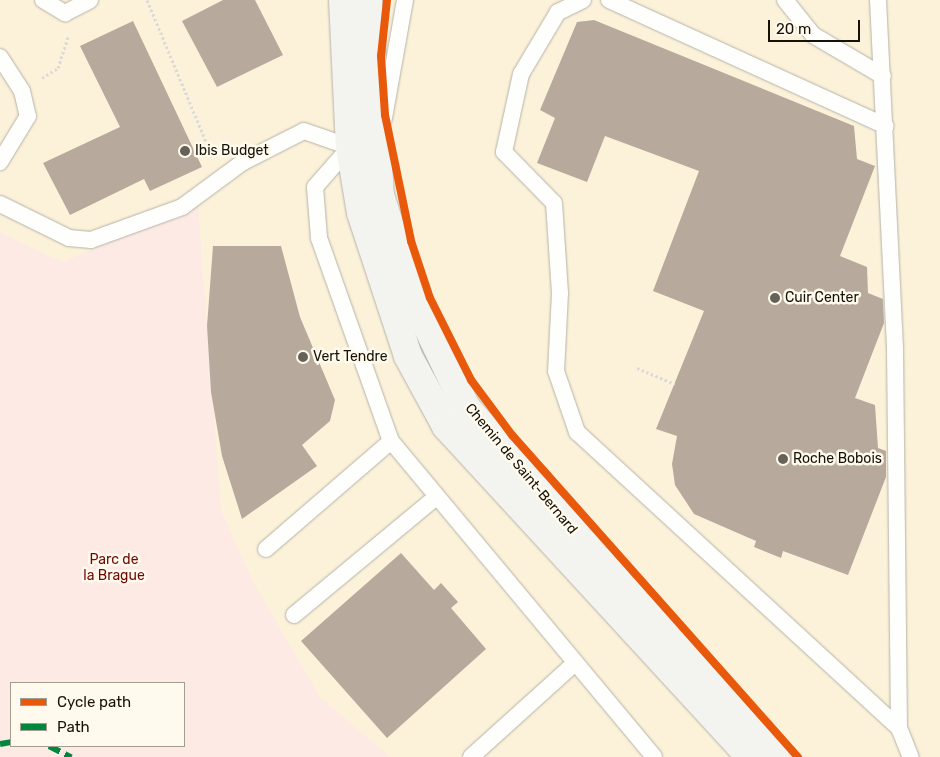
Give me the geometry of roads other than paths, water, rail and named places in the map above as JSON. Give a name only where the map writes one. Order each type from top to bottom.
[{"type":"main road","name":"Chemin de Saint-Bernard","points":[[343,0],[350,147],[361,213],[408,356],[446,426],[750,757]]},
{"type":"main road","name":"Chemin de Saint-Bernard","points":[[368,0],[380,195],[412,295],[466,407],[581,539],[781,757]]},
{"type":"lane","points":[[43,0],[65,13],[90,0]]},
{"type":"lane","points":[[377,157],[405,0]]},
{"type":"lane","points":[[583,0],[558,12],[521,74],[504,152],[554,203],[560,293],[556,371],[577,432],[899,728]]},
{"type":"lane","points":[[608,0],[886,126]]},
{"type":"lane","points":[[785,0],[813,35],[883,76]]},
{"type":"lane","points":[[878,0],[886,126],[895,348],[899,728],[911,757]]},
{"type":"lane","points":[[0,57],[22,91],[28,116],[0,162]]},
{"type":"lane","points":[[0,204],[70,238],[91,240],[182,207],[222,181],[243,162],[304,131],[350,147],[315,187],[319,238],[391,441],[654,757]]},
{"type":"lane","points":[[266,549],[391,441]]},
{"type":"lane","points":[[294,615],[436,497]]},
{"type":"lane","points":[[471,757],[575,662]]},
{"type":"place","name":"Ibis Budget","points":[[185,151]]},
{"type":"place","name":"Cuir Center","points":[[775,298]]},
{"type":"place","name":"Vert Tendre","points":[[303,357]]},
{"type":"place","name":"Roche Bobois","points":[[783,459]]},
{"type":"park label","name":"Parc de la Brague","points":[[114,568]]}]
